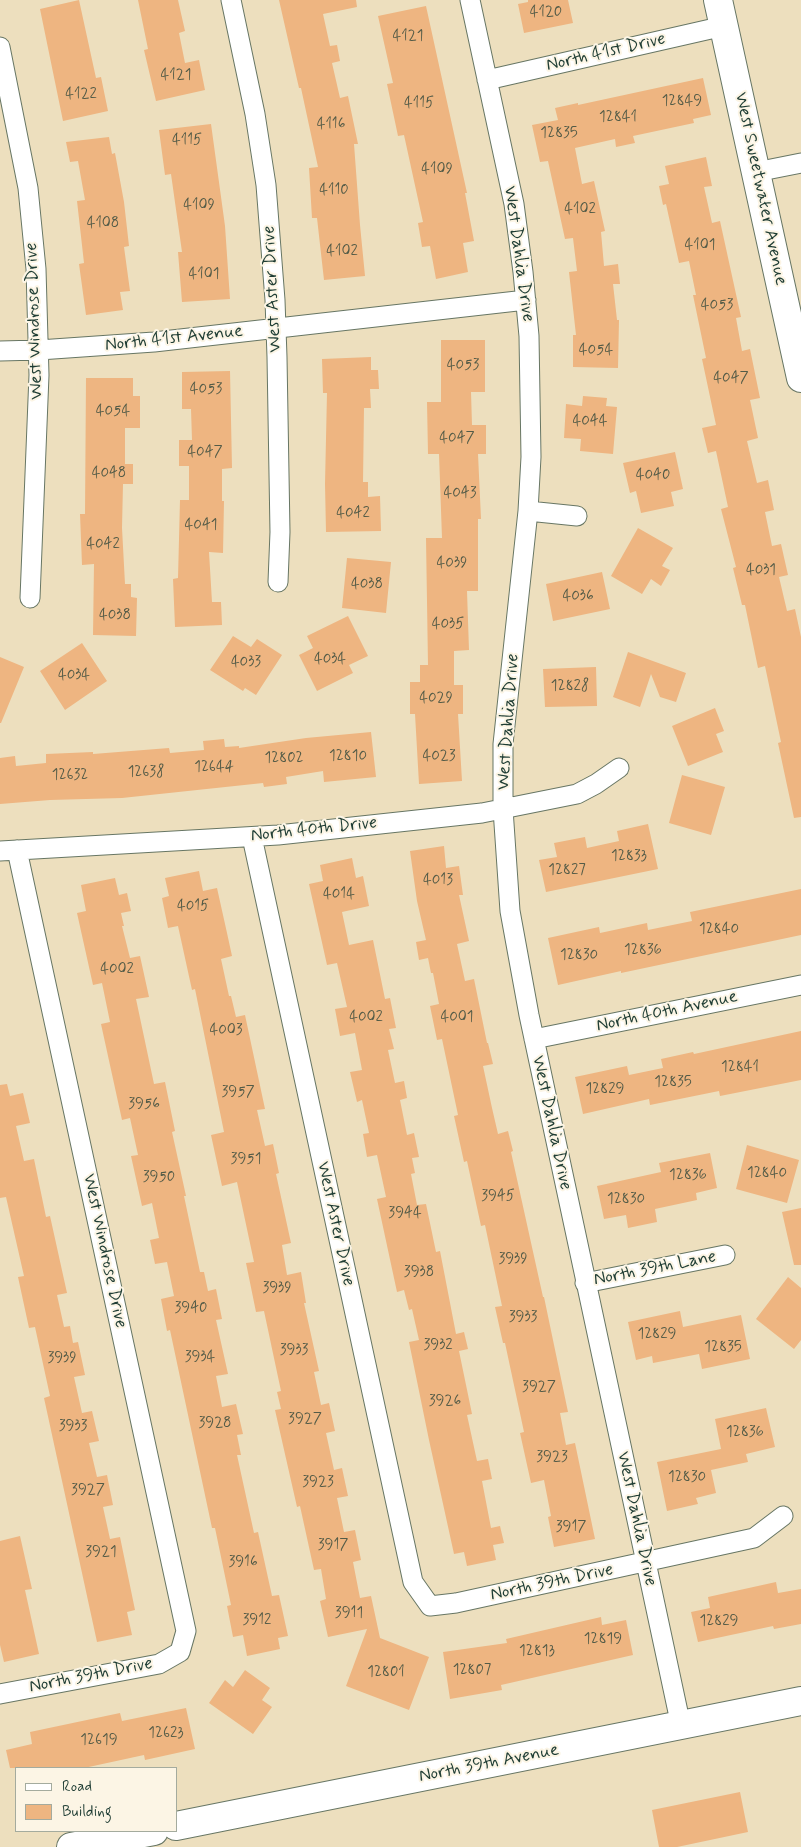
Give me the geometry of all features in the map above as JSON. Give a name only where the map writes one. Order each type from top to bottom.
[{"type":"street","name":"West Aster Drive","points":[[231,0],[255,114],[266,185],[275,328],[280,532],[278,582]]},
{"type":"street","name":"West Dahlia Drive","points":[[470,0],[514,204],[526,300],[530,382],[531,457],[528,511],[503,744],[503,809],[510,912],[534,1040],[585,1283],[681,1726]]},
{"type":"street","name":"West Sweetwater Avenue","points":[[718,0],[801,378]]},
{"type":"street","name":"North 41st Drive","points":[[487,80],[724,26]]},
{"type":"street","name":"West Windrose Drive","points":[[0,47],[28,188],[36,269],[39,350],[36,486],[30,598]]},
{"type":"street","points":[[756,172],[801,163]]},
{"type":"street","name":"North 41st Avenue","points":[[0,351],[154,342],[526,300]]},
{"type":"street","points":[[528,511],[577,516]]},
{"type":"street","name":"North 40th Drive","points":[[8,850],[252,837],[503,809],[577,794],[619,768]]},
{"type":"street","name":"West Aster Drive","points":[[252,837],[412,1582],[430,1606]]},
{"type":"street","name":"West Windrose Drive","points":[[8,850],[186,1631],[180,1652]]},
{"type":"street","name":"North 40th Avenue","points":[[534,1040],[801,985]]},
{"type":"street","name":"North 39th Lane","points":[[585,1283],[726,1255]]},
{"type":"street","name":"North 39th Drive","points":[[430,1606],[456,1604],[754,1538],[784,1516]]},
{"type":"street","name":"North 39th Drive","points":[[0,1694],[160,1664],[180,1652]]},
{"type":"street","name":"North 39th Avenue","points":[[178,1826],[801,1701]]},
{"type":"street","points":[[71,1847],[149,1832]]},
{"type":"building","points":[[79,0],[96,78],[101,77],[108,111],[63,121],[40,9]]},
{"type":"building","points":[[138,0],[178,0],[185,31],[179,33],[185,63],[199,60],[205,90],[156,101],[144,50],[148,49]]},
{"type":"building","points":[[279,0],[356,0],[357,7],[323,14],[330,46],[337,45],[340,61],[332,63],[340,98],[348,96],[358,144],[354,144],[365,276],[324,280],[317,218],[312,218],[309,168],[318,167]]},
{"type":"building","points":[[528,0],[568,0],[573,23],[524,33],[518,4],[528,2]]},
{"type":"building","points":[[426,6],[467,193],[465,193],[474,241],[463,243],[468,272],[436,279],[430,246],[422,247],[418,223],[423,222],[404,135],[398,136],[387,84],[393,83],[378,16]]},
{"type":"building","points":[[703,78],[711,115],[693,119],[694,123],[633,136],[635,143],[616,147],[615,139],[575,148],[582,184],[594,181],[605,231],[601,232],[604,266],[618,264],[620,284],[613,284],[617,320],[619,320],[618,368],[573,367],[573,335],[576,335],[569,272],[577,271],[573,238],[565,239],[548,161],[540,162],[532,125],[558,120],[555,108],[578,103],[578,105]]},
{"type":"building","points":[[211,124],[225,226],[230,299],[182,302],[178,252],[182,252],[171,174],[165,175],[159,130]]},
{"type":"building","points":[[109,137],[112,154],[115,153],[124,202],[129,246],[124,247],[130,291],[120,292],[123,310],[86,315],[79,264],[84,263],[77,201],[85,200],[78,161],[70,162],[66,142]]},
{"type":"building","points":[[706,157],[712,186],[704,187],[712,223],[720,221],[741,317],[736,318],[742,351],[750,349],[760,398],[750,400],[758,438],[747,441],[757,483],[768,480],[774,510],[765,512],[772,546],[781,544],[788,575],[779,577],[787,611],[795,609],[801,637],[801,817],[794,818],[778,743],[781,742],[765,666],[758,668],[745,605],[742,605],[733,568],[736,567],[721,509],[728,507],[716,451],[708,453],[702,428],[716,425],[702,359],[706,358],[693,295],[696,295],[689,261],[679,263],[666,204],[663,205],[659,186],[669,184],[665,166]]},
{"type":"building","points":[[441,340],[485,340],[485,392],[471,392],[472,425],[486,425],[486,454],[478,454],[481,519],[478,519],[478,591],[467,591],[469,650],[454,651],[454,685],[463,685],[463,714],[458,714],[462,781],[419,784],[415,714],[410,714],[410,682],[420,682],[420,665],[428,665],[426,538],[442,538],[439,454],[428,454],[427,402],[441,402]]},
{"type":"building","points":[[371,357],[371,370],[378,370],[379,389],[370,389],[371,408],[364,408],[363,482],[368,482],[368,497],[380,496],[381,531],[326,532],[327,393],[323,393],[322,359]]},
{"type":"building","points":[[230,371],[232,468],[222,469],[222,501],[224,501],[223,553],[209,552],[212,602],[221,602],[222,625],[175,627],[173,579],[178,578],[180,500],[189,500],[189,466],[179,466],[179,440],[192,440],[191,409],[182,409],[182,372]]},
{"type":"building","points":[[86,378],[133,378],[133,396],[140,396],[140,428],[125,428],[125,464],[133,464],[133,484],[123,484],[122,528],[125,584],[131,584],[131,597],[137,598],[136,636],[93,635],[94,564],[82,565],[80,514],[85,514]]},
{"type":"building","points":[[583,396],[607,398],[606,406],[617,407],[613,454],[580,451],[581,439],[564,438],[566,404],[582,406]]},
{"type":"building","points":[[675,452],[683,489],[671,492],[674,506],[641,513],[636,491],[630,493],[623,463]]},
{"type":"building","points":[[638,528],[673,548],[662,566],[670,570],[661,586],[651,579],[642,594],[611,576]]},
{"type":"building","points":[[347,558],[391,562],[386,613],[342,608]]},
{"type":"building","points":[[602,572],[610,609],[553,621],[546,584]]},
{"type":"building","points":[[348,616],[368,656],[349,665],[353,673],[317,691],[299,655],[313,648],[307,636]]},
{"type":"building","points":[[233,636],[251,647],[257,639],[282,655],[256,695],[245,688],[243,691],[210,670]]},
{"type":"building","points":[[82,643],[107,681],[65,710],[40,671]]},
{"type":"building","points":[[628,652],[686,673],[676,702],[660,697],[651,674],[640,707],[613,697]]},
{"type":"building","points":[[0,657],[24,667],[1,723],[0,723]]},
{"type":"building","points":[[596,667],[597,706],[545,707],[543,669]]},
{"type":"building","points":[[715,708],[724,731],[716,734],[723,752],[688,766],[672,726]]},
{"type":"building","points":[[371,732],[376,777],[324,782],[323,771],[286,777],[287,784],[264,787],[263,783],[122,798],[50,800],[0,804],[0,758],[15,756],[16,766],[46,763],[46,754],[93,752],[93,754],[169,748],[170,753],[204,750],[203,741],[224,739],[225,747],[239,746],[239,748],[306,738]]},
{"type":"building","points":[[682,775],[725,787],[711,835],[669,823]]},
{"type":"building","points":[[648,824],[658,869],[546,892],[539,860],[557,857],[554,843],[585,837],[587,848],[619,841],[617,831]]},
{"type":"building","points":[[444,846],[446,868],[459,866],[463,895],[459,895],[469,941],[457,944],[465,981],[474,979],[493,1064],[483,1066],[492,1108],[498,1134],[508,1131],[513,1151],[511,1152],[568,1412],[560,1413],[566,1445],[575,1443],[595,1539],[554,1547],[548,1517],[551,1516],[544,1480],[531,1483],[520,1433],[524,1432],[505,1343],[503,1343],[495,1307],[502,1306],[485,1225],[481,1226],[467,1161],[464,1162],[454,1116],[458,1115],[442,1039],[437,1040],[430,1006],[439,1004],[433,973],[431,973],[428,958],[419,960],[416,942],[426,940],[417,901],[410,851]]},
{"type":"building","points":[[352,858],[356,878],[363,876],[369,906],[342,912],[349,945],[373,940],[385,999],[390,998],[396,1028],[389,1029],[394,1049],[388,1050],[395,1083],[404,1081],[407,1098],[400,1100],[407,1135],[414,1133],[419,1157],[412,1158],[415,1173],[411,1174],[417,1205],[426,1204],[436,1252],[440,1251],[456,1334],[464,1332],[468,1349],[459,1351],[472,1414],[467,1415],[477,1461],[488,1459],[492,1479],[482,1481],[491,1528],[500,1526],[504,1543],[493,1545],[496,1560],[467,1566],[464,1552],[454,1554],[429,1440],[409,1342],[419,1340],[412,1309],[409,1310],[404,1290],[397,1292],[377,1199],[386,1197],[377,1155],[367,1157],[363,1134],[369,1133],[362,1100],[357,1102],[350,1072],[362,1070],[355,1033],[340,1036],[335,1009],[347,1007],[337,963],[327,965],[309,884],[323,881],[320,865]]},
{"type":"building","points":[[199,871],[203,891],[217,888],[227,933],[232,956],[221,959],[229,996],[231,996],[236,1017],[245,1015],[265,1109],[257,1110],[265,1146],[273,1144],[279,1173],[276,1174],[291,1243],[282,1245],[287,1275],[301,1272],[306,1303],[304,1303],[319,1371],[314,1372],[321,1405],[329,1403],[335,1431],[326,1433],[334,1470],[342,1468],[348,1496],[337,1498],[344,1532],[355,1530],[361,1560],[353,1562],[360,1598],[371,1596],[380,1638],[429,1657],[409,1710],[346,1686],[367,1629],[328,1637],[320,1601],[326,1599],[321,1569],[314,1570],[300,1506],[297,1507],[275,1410],[281,1409],[277,1392],[281,1391],[264,1311],[256,1312],[246,1263],[254,1262],[237,1182],[222,1186],[211,1135],[224,1132],[195,989],[192,990],[178,926],[168,928],[162,898],[169,896],[165,878]]},
{"type":"building","points":[[115,878],[119,895],[127,893],[131,911],[121,913],[124,926],[122,926],[130,958],[140,956],[149,997],[136,999],[154,1084],[165,1082],[175,1131],[172,1132],[200,1272],[204,1272],[208,1291],[216,1289],[222,1319],[216,1320],[228,1374],[216,1376],[222,1407],[236,1404],[243,1434],[237,1435],[241,1455],[237,1455],[254,1533],[258,1532],[272,1596],[279,1595],[288,1636],[278,1638],[280,1649],[247,1656],[243,1635],[233,1637],[227,1606],[231,1605],[215,1528],[212,1528],[170,1330],[167,1331],[161,1299],[174,1296],[167,1262],[155,1264],[150,1240],[159,1238],[152,1203],[142,1206],[131,1156],[138,1155],[130,1118],[122,1120],[101,1024],[110,1022],[102,983],[93,985],[77,913],[86,911],[81,885]]},
{"type":"building","points":[[801,889],[801,935],[558,985],[548,938],[599,927],[600,933],[647,923],[648,930],[692,921],[690,912]]},
{"type":"building","points":[[801,1031],[801,1080],[720,1096],[719,1091],[650,1105],[649,1099],[583,1114],[575,1077],[627,1066],[629,1075],[663,1068],[661,1059],[693,1052],[694,1054]]},
{"type":"building","points":[[7,1084],[10,1096],[23,1093],[30,1123],[16,1126],[24,1161],[34,1159],[46,1217],[50,1216],[67,1293],[57,1295],[64,1327],[70,1326],[73,1343],[78,1342],[85,1375],[74,1377],[82,1413],[92,1411],[99,1441],[89,1443],[97,1477],[107,1475],[113,1505],[103,1507],[110,1539],[120,1537],[135,1610],[127,1612],[132,1635],[97,1642],[44,1398],[50,1396],[35,1327],[29,1328],[18,1277],[24,1276],[6,1197],[0,1198],[0,1085]]},
{"type":"building","points":[[747,1145],[799,1160],[787,1203],[736,1189]]},
{"type":"building","points":[[710,1153],[717,1188],[696,1193],[697,1200],[655,1209],[657,1222],[628,1228],[626,1215],[604,1219],[597,1186],[661,1172],[659,1163]]},
{"type":"building","points":[[801,1208],[801,1265],[794,1265],[782,1212]]},
{"type":"building","points":[[788,1277],[801,1288],[801,1340],[794,1349],[756,1319]]},
{"type":"building","points":[[680,1311],[683,1327],[741,1315],[750,1359],[702,1369],[699,1354],[653,1363],[652,1356],[636,1360],[628,1322]]},
{"type":"building","points":[[766,1408],[775,1447],[746,1454],[748,1462],[711,1470],[716,1493],[696,1498],[698,1504],[667,1511],[657,1462],[721,1449],[715,1419]]},
{"type":"building","points":[[20,1536],[32,1589],[25,1590],[39,1654],[4,1662],[0,1645],[0,1541]]},
{"type":"building","points":[[776,1582],[778,1593],[801,1589],[801,1624],[774,1629],[773,1626],[698,1642],[691,1612],[710,1608],[708,1597]]},
{"type":"building","points":[[601,1617],[602,1625],[626,1620],[633,1655],[501,1685],[502,1690],[450,1699],[443,1652],[507,1643],[506,1639]]},
{"type":"building","points":[[245,1670],[270,1688],[262,1700],[272,1707],[253,1734],[209,1703],[225,1680],[233,1687]]},
{"type":"building","points":[[186,1708],[195,1749],[145,1760],[144,1755],[89,1767],[10,1768],[6,1750],[32,1744],[30,1732],[120,1713],[122,1721]]},
{"type":"building","points":[[740,1792],[748,1832],[677,1847],[659,1847],[652,1810]]}]
